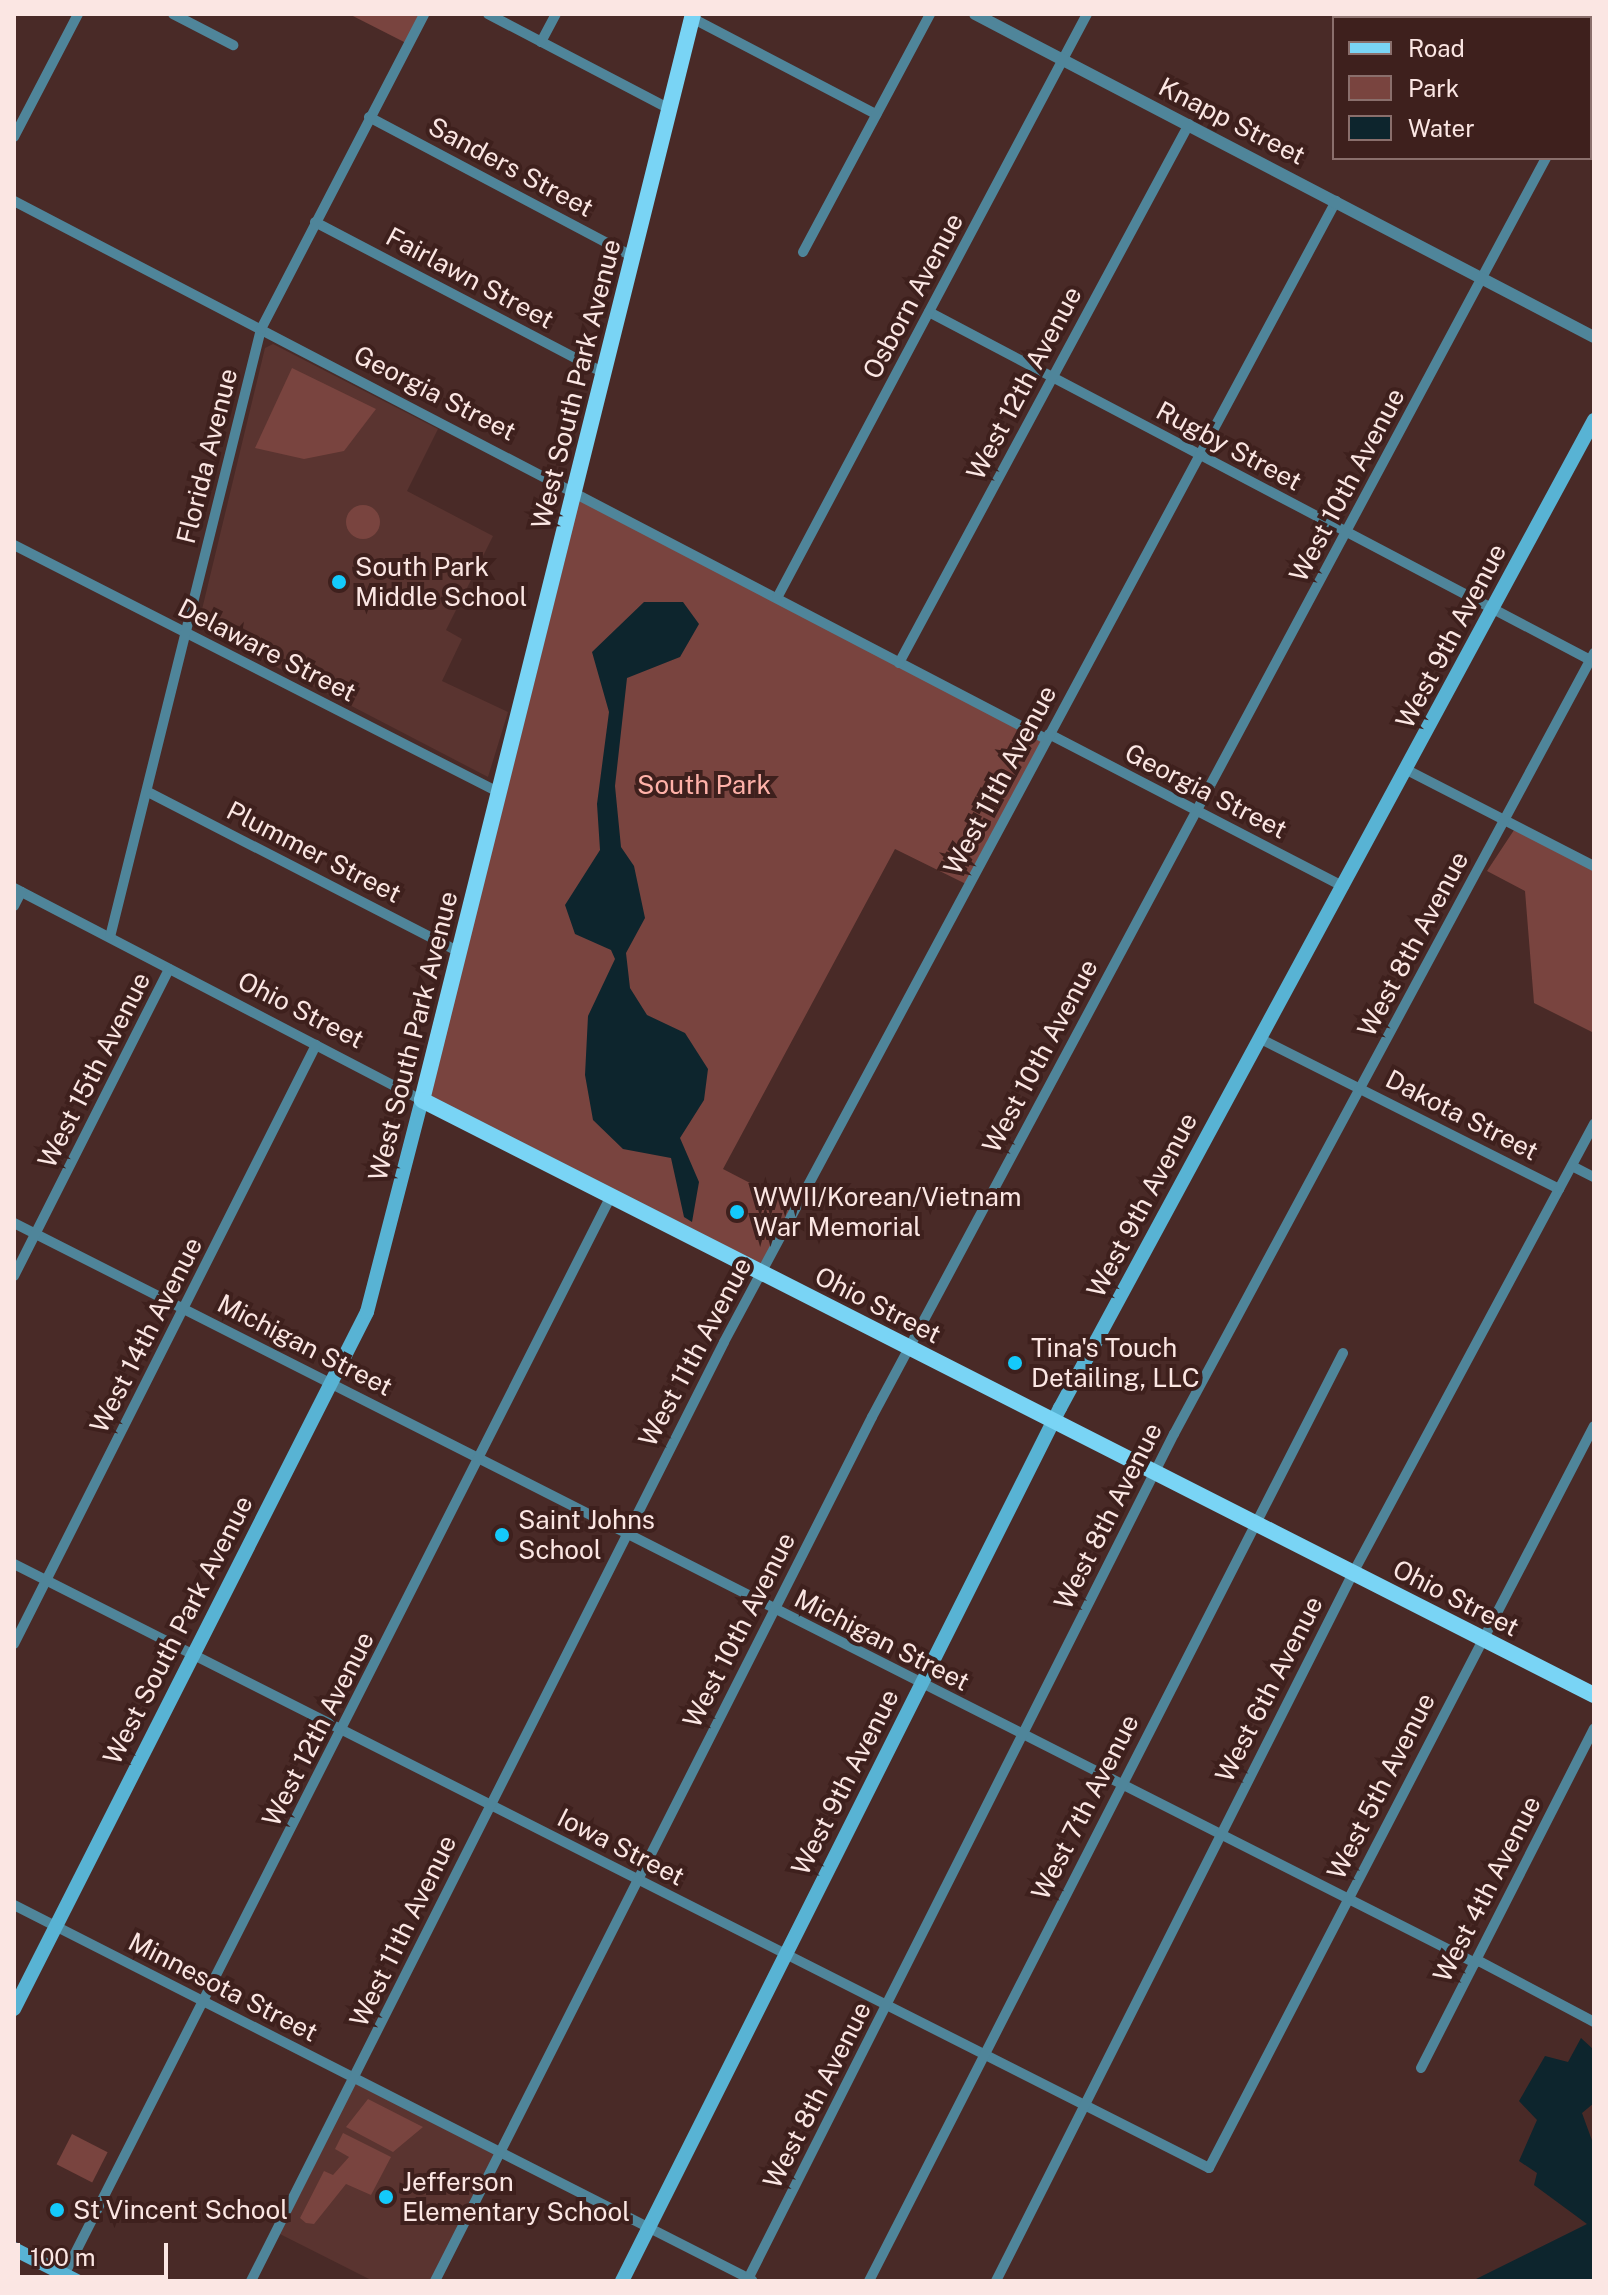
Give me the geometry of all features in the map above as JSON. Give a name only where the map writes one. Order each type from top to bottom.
[{"type":"main road","name":"West South Park Avenue","points":[[14,2009],[371,1299],[693,16]]},
{"type":"main road","name":"West 9th Avenue","points":[[622,2281],[1053,1422],[1594,420]]},
{"type":"main road","name":"Ohio Street","points":[[422,1100],[1594,1695]]},
{"type":"main road","points":[[14,2249],[68,2279]]},
{"type":"street","points":[[14,137],[78,14]]},
{"type":"street","points":[[173,14],[233,45]]},
{"type":"street","name":"Florida Avenue","points":[[110,937],[261,329],[424,14]]},
{"type":"street","points":[[488,14],[670,109]]},
{"type":"street","points":[[541,42],[556,14]]},
{"type":"street","points":[[803,252],[930,14]]},
{"type":"street","name":"Knapp Street","points":[[975,14],[1594,337]]},
{"type":"street","name":"Osborn Avenue","points":[[777,598],[1087,14]]},
{"type":"street","points":[[693,16],[876,114]]},
{"type":"street","name":"Sanders Street","points":[[369,117],[632,256]]},
{"type":"street","name":"West 12th Avenue","points":[[899,663],[1189,124]]},
{"type":"street","name":"West 10th Avenue","points":[[435,2281],[908,1348],[1545,160]]},
{"type":"street","name":"Georgia Street","points":[[14,201],[574,490],[899,663],[1197,810],[1344,887]]},
{"type":"street","name":"West 11th Avenue","points":[[251,2281],[626,1533],[761,1273],[1336,201]]},
{"type":"street","name":"Fairlawn Street","points":[[315,222],[604,373]]},
{"type":"street","name":"Rugby Street","points":[[929,312],[1492,610],[1593,659]]},
{"type":"street","name":"Delaware Street","points":[[14,545],[500,793]]},
{"type":"street","name":"West 8th Avenue","points":[[750,2280],[1154,1473],[1593,659]]},
{"type":"street","points":[[1407,770],[1594,866]]},
{"type":"street","name":"Plummer Street","points":[[148,792],[459,952]]},
{"type":"street","points":[[14,906],[18,890]]},
{"type":"street","name":"Ohio Street","points":[[18,890],[422,1100]]},
{"type":"street","name":"West 15th Avenue","points":[[14,1276],[169,969]]},
{"type":"street","name":"Dakota Street","points":[[1259,1038],[1559,1189]]},
{"type":"street","name":"West 14th Avenue","points":[[14,1644],[316,1045]]},
{"type":"street","name":"West 6th Avenue","points":[[996,2281],[1353,1573],[1594,1124]]},
{"type":"street","name":"Dakota Street","points":[[1572,1166],[1594,1177]]},
{"type":"street","name":"West 12th Avenue","points":[[68,2279],[204,2001],[611,1196]]},
{"type":"street","name":"Michigan Street","points":[[14,1223],[920,1685],[1024,1734],[1347,1900],[1594,2022]]},
{"type":"street","name":"West 7th Avenue","points":[[869,2281],[1343,1353]]},
{"type":"street","name":"West 5th Avenue","points":[[1209,2168],[1481,1638],[1594,1426]]},
{"type":"street","name":"Iowa Street","points":[[14,1564],[341,1732],[1209,2168]]},
{"type":"street","name":"West 4th Avenue","points":[[1421,2068],[1594,1729]]},
{"type":"street","name":"Minnesota Street","points":[[14,1905],[750,2280]]},
{"type":"shaded area","name":"South Park Middle School","points":[[273,344],[438,429],[407,491],[493,536],[446,630],[462,639],[442,681],[508,712],[488,777],[198,626],[265,348]]},
{"type":"shaded area","name":"Jefferson Elementary School","points":[[354,2079],[500,2152],[435,2281],[373,2281],[276,2232]]},
{"type":"green space","points":[[349,14],[424,14],[408,44]]},
{"type":"green space","points":[[292,368],[376,409],[344,451],[304,459],[255,448]]},
{"type":"green space","name":"South Park","points":[[574,490],[1045,740],[968,885],[895,849],[723,1169],[796,1207],[761,1273],[422,1099]]},
{"type":"green space","points":[[363,505],[375,510],[380,522],[375,534],[363,539],[351,534],[346,522],[351,510]]},
{"type":"green space","points":[[1516,827],[1594,866],[1594,1033],[1534,1003],[1525,891],[1487,871]]},
{"type":"green space","points":[[368,2099],[423,2127],[393,2152],[346,2127]]},
{"type":"green space","points":[[343,2133],[391,2157],[371,2195],[346,2184],[314,2224],[306,2223],[300,2218],[324,2171],[333,2175],[349,2157],[335,2149]]},
{"type":"green space","points":[[72,2134],[108,2152],[92,2182],[57,2164]]},
{"type":"water","points":[[644,602],[683,602],[699,624],[680,657],[627,678],[615,786],[621,847],[634,866],[645,918],[626,953],[630,988],[647,1015],[685,1033],[708,1069],[704,1100],[680,1138],[699,1182],[692,1222],[684,1217],[671,1158],[623,1149],[593,1120],[585,1075],[588,1016],[615,959],[611,950],[575,934],[565,905],[600,850],[597,804],[609,712],[592,652]]},
{"type":"water","points":[[1581,2038],[1594,2050],[1594,2103],[1582,2113],[1594,2146],[1594,2281],[1472,2281],[1587,2224],[1534,2185],[1537,2173],[1519,2161],[1537,2120],[1519,2101],[1545,2056],[1568,2062]]},
{"type":"place","name":"South Park Middle School","points":[[339,582]]},
{"type":"place","name":"WWII/Korean/Vietnam War Memorial","points":[[737,1212]]},
{"type":"place","name":"Tina's Touch Detailing, LLC","points":[[1015,1363]]},
{"type":"place","name":"Saint Johns School","points":[[502,1535]]},
{"type":"place","name":"Jefferson Elementary School","points":[[386,2197]]},
{"type":"place","name":"St Vincent School","points":[[57,2210]]}]
